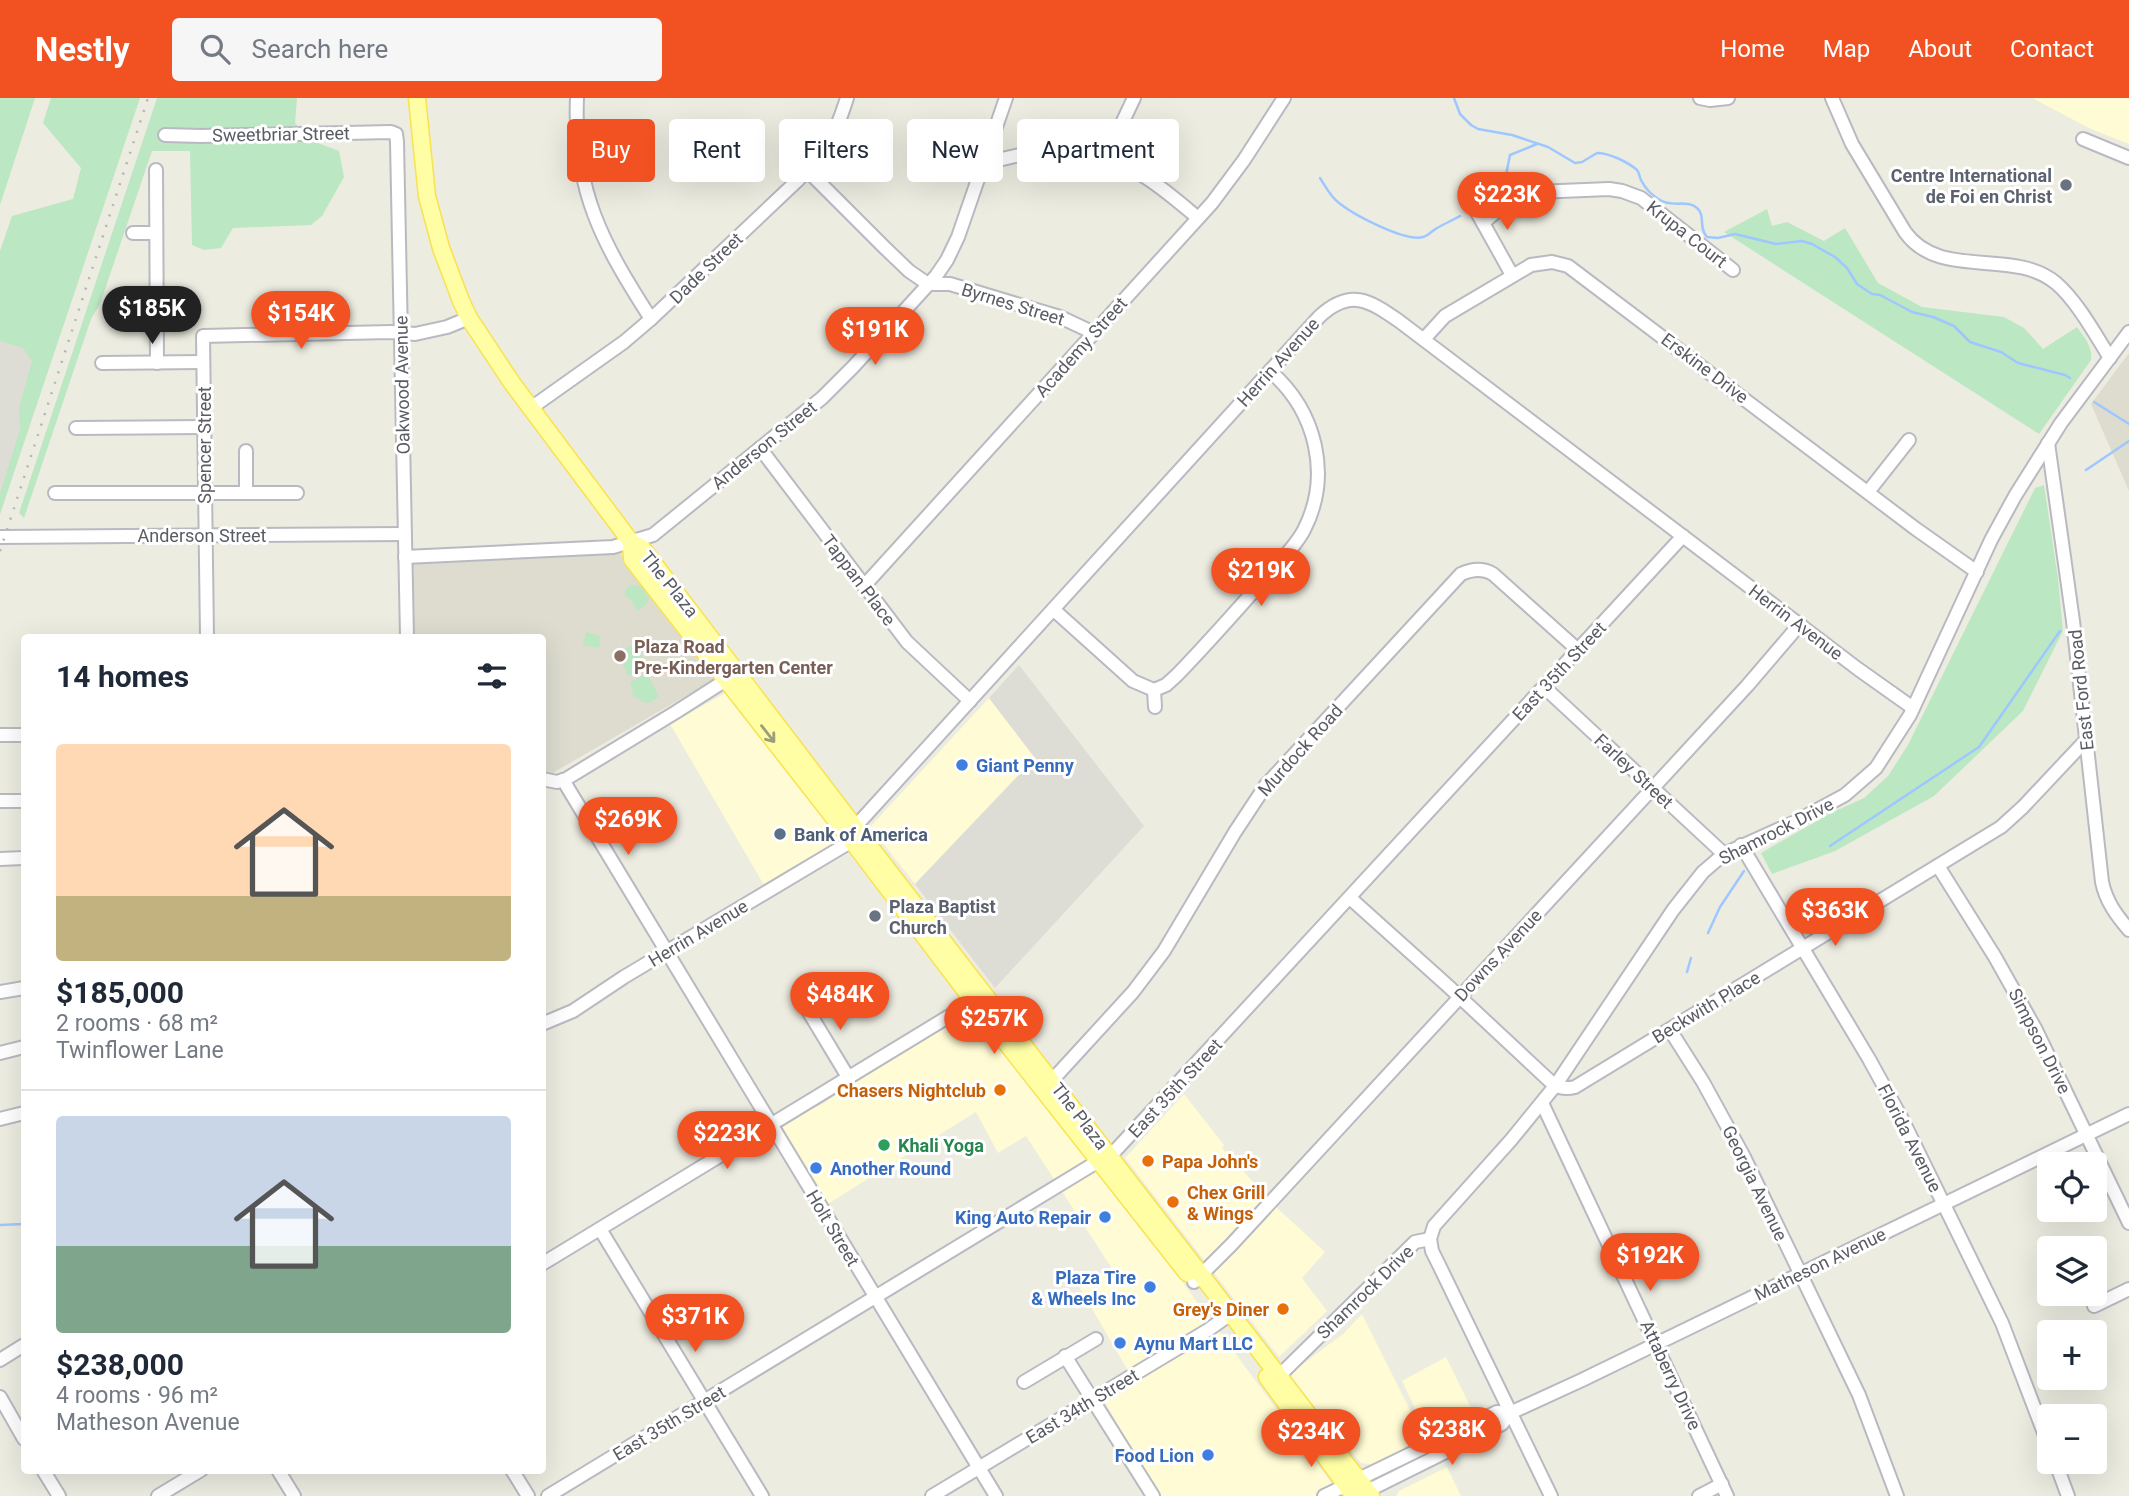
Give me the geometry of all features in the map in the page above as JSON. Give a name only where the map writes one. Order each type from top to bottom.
[{"type":"main road","name":"The Plaza","points":[[417,98],[427,196],[441,248],[469,318],[512,383],[631,542],[642,548],[754,692],[854,834]]},
{"type":"main road","name":"The Plaza","points":[[631,542],[632,559],[726,680],[854,834],[1359,1491]]},
{"type":"main road","name":"The Plaza","points":[[1227,1317],[1279,1376],[1359,1491]]},
{"type":"street","points":[[577,98],[578,148],[592,211],[614,259],[651,319]]},
{"type":"street","name":"Dade Street","points":[[840,119],[848,98]]},
{"type":"street","name":"Anderson Street","points":[[999,119],[1006,98]]},
{"type":"street","points":[[1124,119],[1134,98]]},
{"type":"street","name":"Academy Street","points":[[864,586],[1198,218],[1231,177],[1283,98]]},
{"type":"street","points":[[1700,98],[1728,98]]},
{"type":"street","points":[[1832,98],[1852,144],[1905,232],[1916,244],[1929,253],[1944,258],[2022,268],[2048,278],[2067,295],[2110,358]]},
{"type":"street","name":"Sweetbriar Street","points":[[165,135],[396,134]]},
{"type":"street","name":"Oakwood Avenue","points":[[396,134],[407,634]]},
{"type":"street","points":[[2083,139],[2129,158]]},
{"type":"street","points":[[156,170],[157,363]]},
{"type":"street","name":"Dade Street","points":[[531,408],[624,342],[651,319],[794,182]]},
{"type":"street","points":[[819,182],[909,271],[928,284]]},
{"type":"street","name":"Anderson Street","points":[[405,557],[611,547],[653,534],[835,385],[928,284],[942,268],[952,250],[977,182]]},
{"type":"street","points":[[1151,182],[1198,218]]},
{"type":"street","name":"Krupa Court","points":[[1483,223],[1502,207],[1536,192],[1609,189],[1622,191],[1641,198],[1733,270]]},
{"type":"street","points":[[1473,205],[1512,275]]},
{"type":"street","points":[[134,233],[156,233]]},
{"type":"street","name":"Erskine Drive","points":[[1424,339],[1445,316],[1531,265],[1547,262],[1568,266],[1976,572]]},
{"type":"street","name":"Byrnes Street","points":[[928,284],[950,284],[1060,317],[1094,333]]},
{"type":"street","points":[[121,300],[157,299]]},
{"type":"street","name":"Herrin Avenue","points":[[546,1022],[573,1011],[854,834],[970,701],[1319,317],[1333,306],[1348,300],[1375,304],[1424,339],[1913,708]]},
{"type":"street","points":[[401,333],[419,333],[447,327],[469,318]]},
{"type":"street","name":"Shamrock Drive","points":[[1279,1376],[1415,1242],[1430,1239],[1434,1226],[1555,1086],[1673,910],[1703,872],[1724,854],[1816,812],[1855,788],[1876,768],[1913,708],[2003,517],[2048,443],[2129,332]]},
{"type":"street","name":"Spencer Street","points":[[207,634],[203,336],[401,333]]},
{"type":"street","points":[[102,363],[203,362]]},
{"type":"street","points":[[1054,610],[1133,681],[1154,690],[1166,685],[1177,675],[1251,594],[1296,542],[1312,512],[1318,472],[1314,439],[1297,400],[1270,371]]},
{"type":"street","points":[[76,428],[204,427]]},
{"type":"street","points":[[1868,492],[1909,440]]},
{"type":"street","name":"East Ford Road","points":[[2048,443],[2073,621],[2102,882],[2111,907],[2129,930]]},
{"type":"street","name":"Tappan Place","points":[[760,448],[916,652],[970,701]]},
{"type":"street","points":[[246,451],[247,493]]},
{"type":"street","points":[[55,493],[297,492]]},
{"type":"street","name":"Anderson Street","points":[[0,537],[405,534]]},
{"type":"street","name":"East 35th Street","points":[[548,1496],[1104,1158],[1128,1138],[1683,536]]},
{"type":"street","name":"Murdock Road","points":[[1048,1085],[1133,992],[1158,960],[1266,785],[1461,573],[1483,570],[1493,574],[1578,650]]},
{"type":"street","name":"Downs Avenue","points":[[1198,1279],[1747,686],[1800,624]]},
{"type":"street","points":[[546,780],[563,780],[726,680]]},
{"type":"street","name":"Farley Street","points":[[1544,688],[1724,854]]},
{"type":"street","points":[[1154,690],[1155,706]]},
{"type":"street","points":[[0,735],[21,735]]},
{"type":"street","name":"Beckwith Place","points":[[1555,1086],[1575,1087],[1985,838],[2011,818],[2086,740]]},
{"type":"street","name":"Holt Street","points":[[563,780],[996,1496]]},
{"type":"street","points":[[0,801],[21,801]]},
{"type":"street","name":"Florida Avenue","points":[[1741,845],[1902,1119],[2008,1337],[2037,1414]]},
{"type":"street","points":[[0,859],[21,858]]},
{"type":"street","name":"Simpson Drive","points":[[1938,866],[2018,998],[2129,1223]]},
{"type":"street","points":[[1350,898],[1555,1086]]},
{"type":"street","points":[[0,992],[21,988]]},
{"type":"street","points":[[546,1262],[980,998]]},
{"type":"street","points":[[804,1004],[848,1077]]},
{"type":"street","name":"Georgia Avenue","points":[[1670,1030],[1727,1124],[1800,1273],[1863,1406],[1897,1496]]},
{"type":"street","points":[[0,1053],[21,1047]]},
{"type":"street","name":"Attaberry Drive","points":[[1542,1103],[1725,1490]]},
{"type":"street","points":[[0,1119],[21,1114]]},
{"type":"street","name":"Matheson Avenue","points":[[1324,1496],[1359,1491],[1497,1412],[1510,1413],[2129,1114]]},
{"type":"street","points":[[600,1229],[762,1496]]},
{"type":"street","points":[[1430,1239],[1432,1251],[1550,1496]]},
{"type":"street","points":[[2107,1300],[2129,1289]]},
{"type":"street","name":"East 34th Street","points":[[932,1496],[1227,1317]]},
{"type":"street","points":[[1024,1382],[1096,1339]]},
{"type":"street","points":[[0,1360],[21,1347]]},
{"type":"street","points":[[1065,1356],[1153,1496]]},
{"type":"street","points":[[0,1397],[21,1434]]},
{"type":"street","points":[[45,1474],[59,1496]]},
{"type":"street","points":[[158,1496],[194,1474]]},
{"type":"street","points":[[280,1474],[294,1496]]},
{"type":"street","points":[[514,1474],[528,1496]]},
{"type":"street","points":[[2060,1474],[2068,1496]]},
{"type":"street","points":[[1699,1496],[1725,1490]]},
{"type":"shaded area","points":[[2032,98],[2129,98],[2129,144],[2091,129]]},
{"type":"shaded area","points":[[0,251],[77,275],[0,514]]},
{"type":"shaded area","points":[[2129,353],[2129,491],[2091,404]]},
{"type":"shaded area","name":"Plaza Road Pre-Kindergarten Center","points":[[619,552],[715,679],[549,775],[546,774],[546,634],[414,634],[412,563]]},
{"type":"shaded area","points":[[1019,665],[1144,826],[995,988],[915,884],[1035,758],[989,698]]},
{"type":"shaded area","points":[[738,686],[845,837],[764,885],[670,724]]},
{"type":"shaded area","points":[[989,698],[1035,758],[915,884],[870,827]]},
{"type":"shaded area","points":[[979,1003],[1341,1496],[1160,1496],[1103,1399],[1134,1381],[1080,1288],[1111,1267],[1026,1136],[998,1153],[976,1112],[826,1205],[780,1125],[822,1104]]},
{"type":"shaded area","points":[[1184,1094],[1224,1145],[1222,1148],[1276,1207],[1325,1252],[1302,1278],[1327,1311],[1279,1357],[1125,1158]]},
{"type":"shaded area","points":[[1362,1314],[1425,1440],[1373,1465],[1361,1463],[1290,1379],[1292,1372],[1343,1334]]},
{"type":"shaded area","points":[[1446,1357],[1475,1416],[1429,1438],[1402,1381]]},
{"type":"shaded area","points":[[1447,1467],[1461,1496],[1396,1496],[1399,1491]]},
{"type":"green space","points":[[0,98],[35,98],[0,205]]},
{"type":"green space","points":[[51,98],[140,98],[0,514],[0,494],[20,429],[19,408],[32,361],[23,348],[0,341],[0,251],[12,216],[73,199],[81,168],[43,123]]},
{"type":"green space","points":[[157,98],[297,98],[295,123],[315,142],[339,151],[344,177],[322,216],[311,225],[233,228],[221,248],[204,250],[192,245],[190,151],[152,151],[100,304],[91,319],[24,518],[19,513]]},
{"type":"green space","points":[[1767,209],[1772,226],[1787,222],[1824,241],[1845,228],[1878,283],[1922,307],[2004,317],[2024,328],[2043,349],[2077,327],[2089,346],[2091,360],[2039,434],[1724,232]]},
{"type":"green space","points":[[2044,485],[2063,631],[2023,711],[1934,796],[1835,851],[1772,874],[1761,853],[1829,814],[1864,798],[1888,776],[1908,745],[2035,488]]},
{"type":"green space","points":[[632,585],[642,587],[649,598],[638,611],[625,596],[626,589]]},
{"type":"green space","points":[[586,632],[600,636],[599,648],[583,645]]},
{"type":"green space","points":[[630,646],[637,647],[646,668],[628,676],[621,652]]},
{"type":"green space","points":[[647,673],[659,696],[649,703],[632,695],[633,689],[630,686],[631,682]]},
{"type":"waterway","points":[[1454,98],[1460,114],[1478,129],[1512,135],[1548,147],[1575,163],[1597,153],[1624,161],[1637,170],[1645,186],[1657,198],[1697,208],[1707,237],[1718,238],[1735,234],[1776,244],[1802,241],[1812,244],[1835,257],[1847,268],[1857,284],[1872,294],[1880,295],[1912,312],[1954,326],[1970,342],[2001,352],[2018,363],[2070,378]]},
{"type":"waterway","points":[[1485,199],[1504,185],[1510,155],[1537,144]]},
{"type":"waterway","points":[[1320,178],[1333,197],[1346,208],[1404,235],[1425,236],[1460,216]]},
{"type":"waterway","points":[[2094,402],[2129,424]]},
{"type":"waterway","points":[[2086,470],[2129,441]]},
{"type":"waterway","points":[[1830,846],[1979,747],[2060,631]]},
{"type":"waterway","points":[[1708,933],[1720,907],[1744,871]]},
{"type":"waterway","points":[[1687,972],[1691,958]]},
{"type":"waterway","points":[[0,1225],[21,1224]]},
{"type":"railway","points":[[0,551],[148,98]]},
{"type":"place","name":"Centre International de Foi en Christ","points":[[2066,185]]},
{"type":"place","name":"Plaza Road Pre-Kindergarten Center","points":[[620,656]]},
{"type":"place","name":"Giant Penny","points":[[962,765]]},
{"type":"place","name":"Bank of America","points":[[780,834]]},
{"type":"place","name":"Plaza Baptist Church","points":[[875,916]]},
{"type":"place","name":"Chasers Nightclub","points":[[1000,1090]]},
{"type":"place","name":"Khali Yoga","points":[[884,1145]]},
{"type":"place","name":"Papa John's","points":[[1148,1161]]},
{"type":"place","name":"Another Round","points":[[816,1168]]},
{"type":"place","name":"Chex Grill & Wings","points":[[1173,1202]]},
{"type":"place","name":"King Auto Repair","points":[[1105,1217]]},
{"type":"place","name":"Plaza Tire & Wheels Inc","points":[[1150,1287]]},
{"type":"place","name":"Grey's Diner","points":[[1283,1309]]},
{"type":"place","name":"Aynu Mart LLC","points":[[1120,1343]]},
{"type":"place","name":"Food Lion","points":[[1208,1455]]}]
